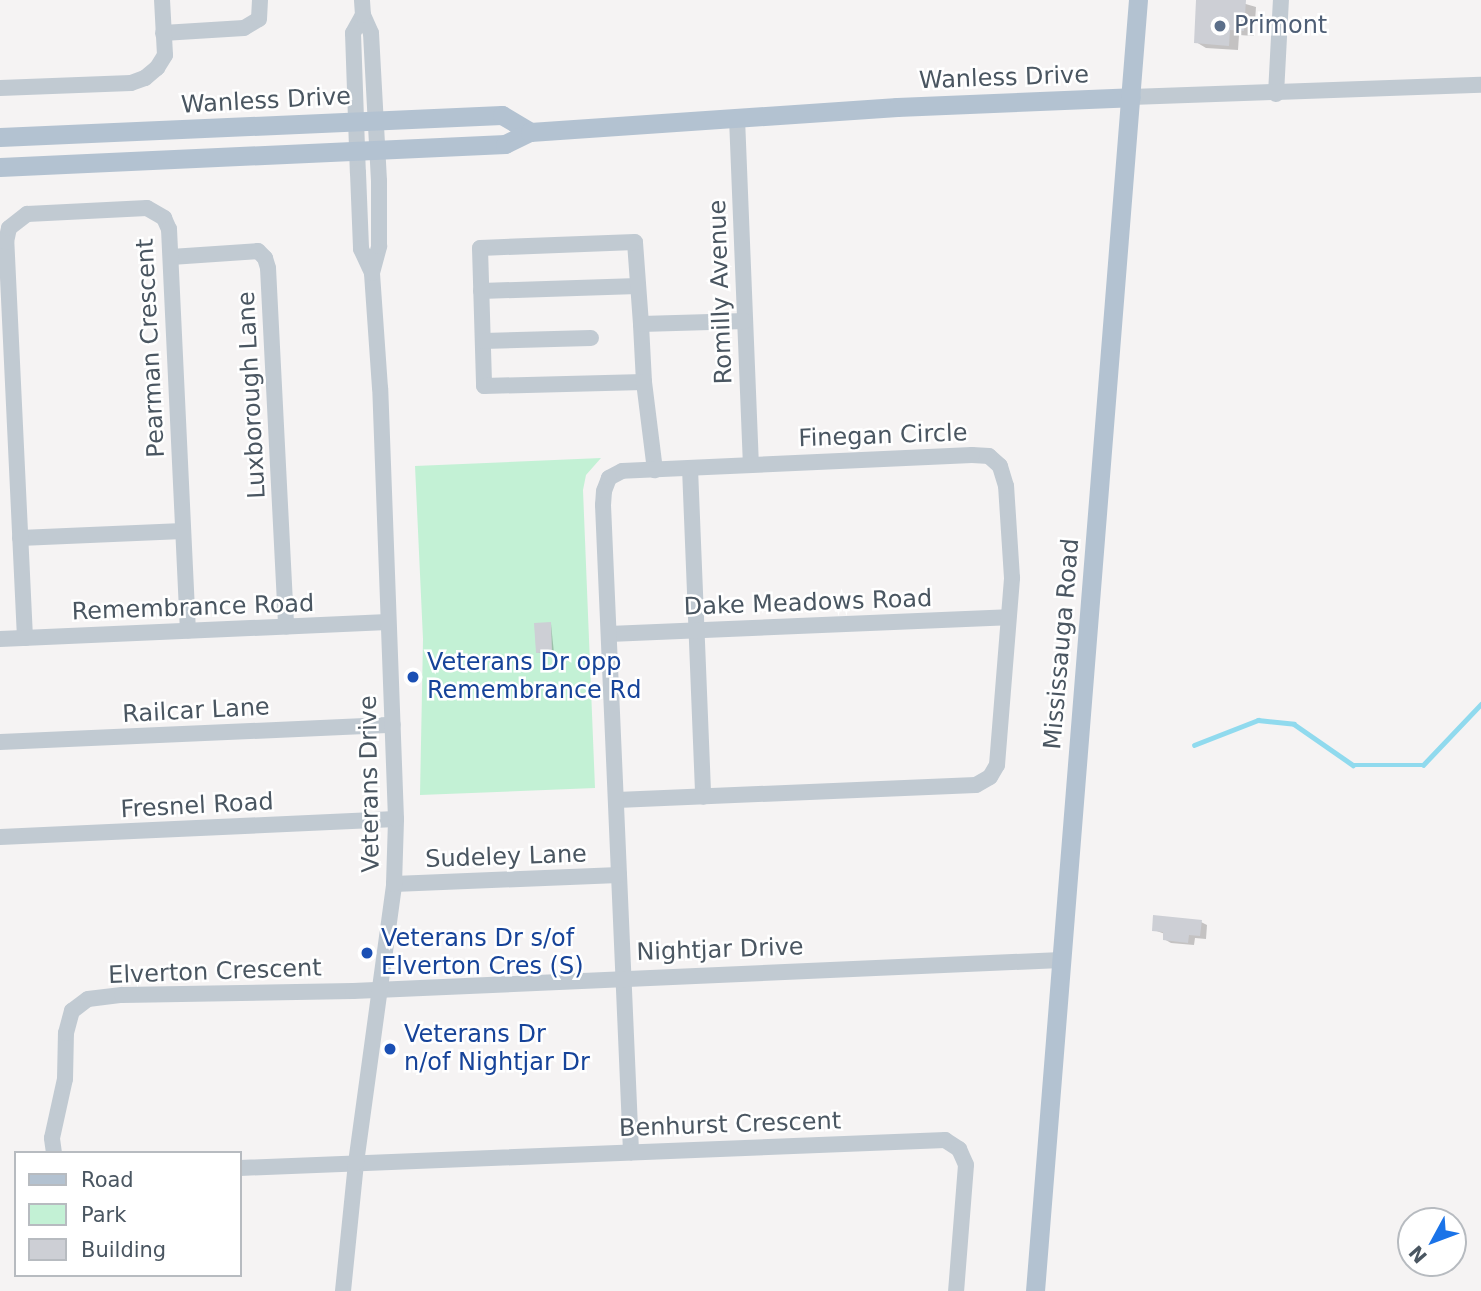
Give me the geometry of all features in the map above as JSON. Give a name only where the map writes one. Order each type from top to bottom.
[{"type":"main road","name":"Mississauga Road","points":[[1035,1291],[1138,0]]},
{"type":"main road","name":"Wanless Drive","points":[[0,167],[505,144],[530,132],[1131,97]]},
{"type":"main road","name":"Wanless Drive","points":[[0,137],[502,115],[530,132]]},
{"type":"street","points":[[0,88],[131,83],[145,78],[157,68],[164,55],[162,0]]},
{"type":"street","points":[[163,33],[244,28],[259,19],[260,0]]},
{"type":"street","points":[[1276,94],[1282,0]]},
{"type":"street","name":"Veterans Drive","points":[[343,1291],[356,1163],[394,884],[396,820],[380,388],[372,272],[361,249],[371,33],[362,7]]},
{"type":"street","name":"Wanless Drive","points":[[1131,97],[1481,85]]},
{"type":"street","name":"Romilly Avenue","points":[[737,118],[751,464]]},
{"type":"street","name":"Pearman Crescent","points":[[25,638],[6,242],[9,228],[27,214],[147,208],[164,218],[169,229],[188,631]]},
{"type":"street","points":[[644,382],[484,386],[480,248],[635,242],[644,382],[654,470]]},
{"type":"street","name":"Luxborough Lane","points":[[170,257],[258,251],[265,258],[286,627]]},
{"type":"street","points":[[481,291],[638,286]]},
{"type":"street","points":[[641,324],[745,321]]},
{"type":"street","points":[[482,341],[591,338]]},
{"type":"street","name":"Finegan Circle","points":[[617,800],[976,785],[990,777],[997,765],[1013,578],[1006,486],[1000,466],[989,456],[622,471],[609,478],[604,491],[631,1152]]},
{"type":"street","points":[[690,468],[703,797]]},
{"type":"street","points":[[20,538],[183,531]]},
{"type":"street","name":"Dake Meadows Road","points":[[609,634],[1008,617]]},
{"type":"street","name":"Remembrance Road","points":[[0,639],[388,622]]},
{"type":"street","name":"Railcar Lane","points":[[0,742],[393,725]]},
{"type":"street","name":"Fresnel Road","points":[[0,837],[396,820]]},
{"type":"street","name":"Sudeley Lane","points":[[394,884],[619,875]]},
{"type":"street","name":"Nightjar Drive","points":[[381,989],[1061,960]]},
{"type":"street","name":"Elverton Crescent","points":[[54,1151],[52,1138],[65,1079],[66,1033],[72,1011],[89,999],[122,995],[381,989]]},
{"type":"street","name":"Benhurst Crescent","points":[[356,1163],[945,1140],[960,1149],[966,1165],[956,1291]]},
{"type":"street","points":[[242,1168],[356,1163]]},
{"type":"green space","points":[[601,458],[586,475],[583,490],[595,788],[420,795],[423,639],[415,466]]},
{"type":"building","name":"Primont","points":[[1196,0],[1246,0],[1244,31],[1230,30],[1229,46],[1194,43]]},
{"type":"building","points":[[551,622],[552,652],[536,653],[534,623]]},
{"type":"building","points":[[1153,915],[1202,920],[1200,936],[1189,935],[1188,943],[1163,940],[1163,932],[1152,931]]},
{"type":"waterway","points":[[1194,745],[1258,720],[1294,724],[1353,765],[1423,765],[1481,704]]},
{"type":"place","name":"Primont","points":[[1220,26]]},
{"type":"place","name":"Veterans Dr opp Remembrance Rd","points":[[413,677]]},
{"type":"place","name":"Veterans Dr s/of Elverton Cres (S)","points":[[367,953]]},
{"type":"place","name":"Veterans Dr n/of Nightjar Dr","points":[[390,1049]]}]
